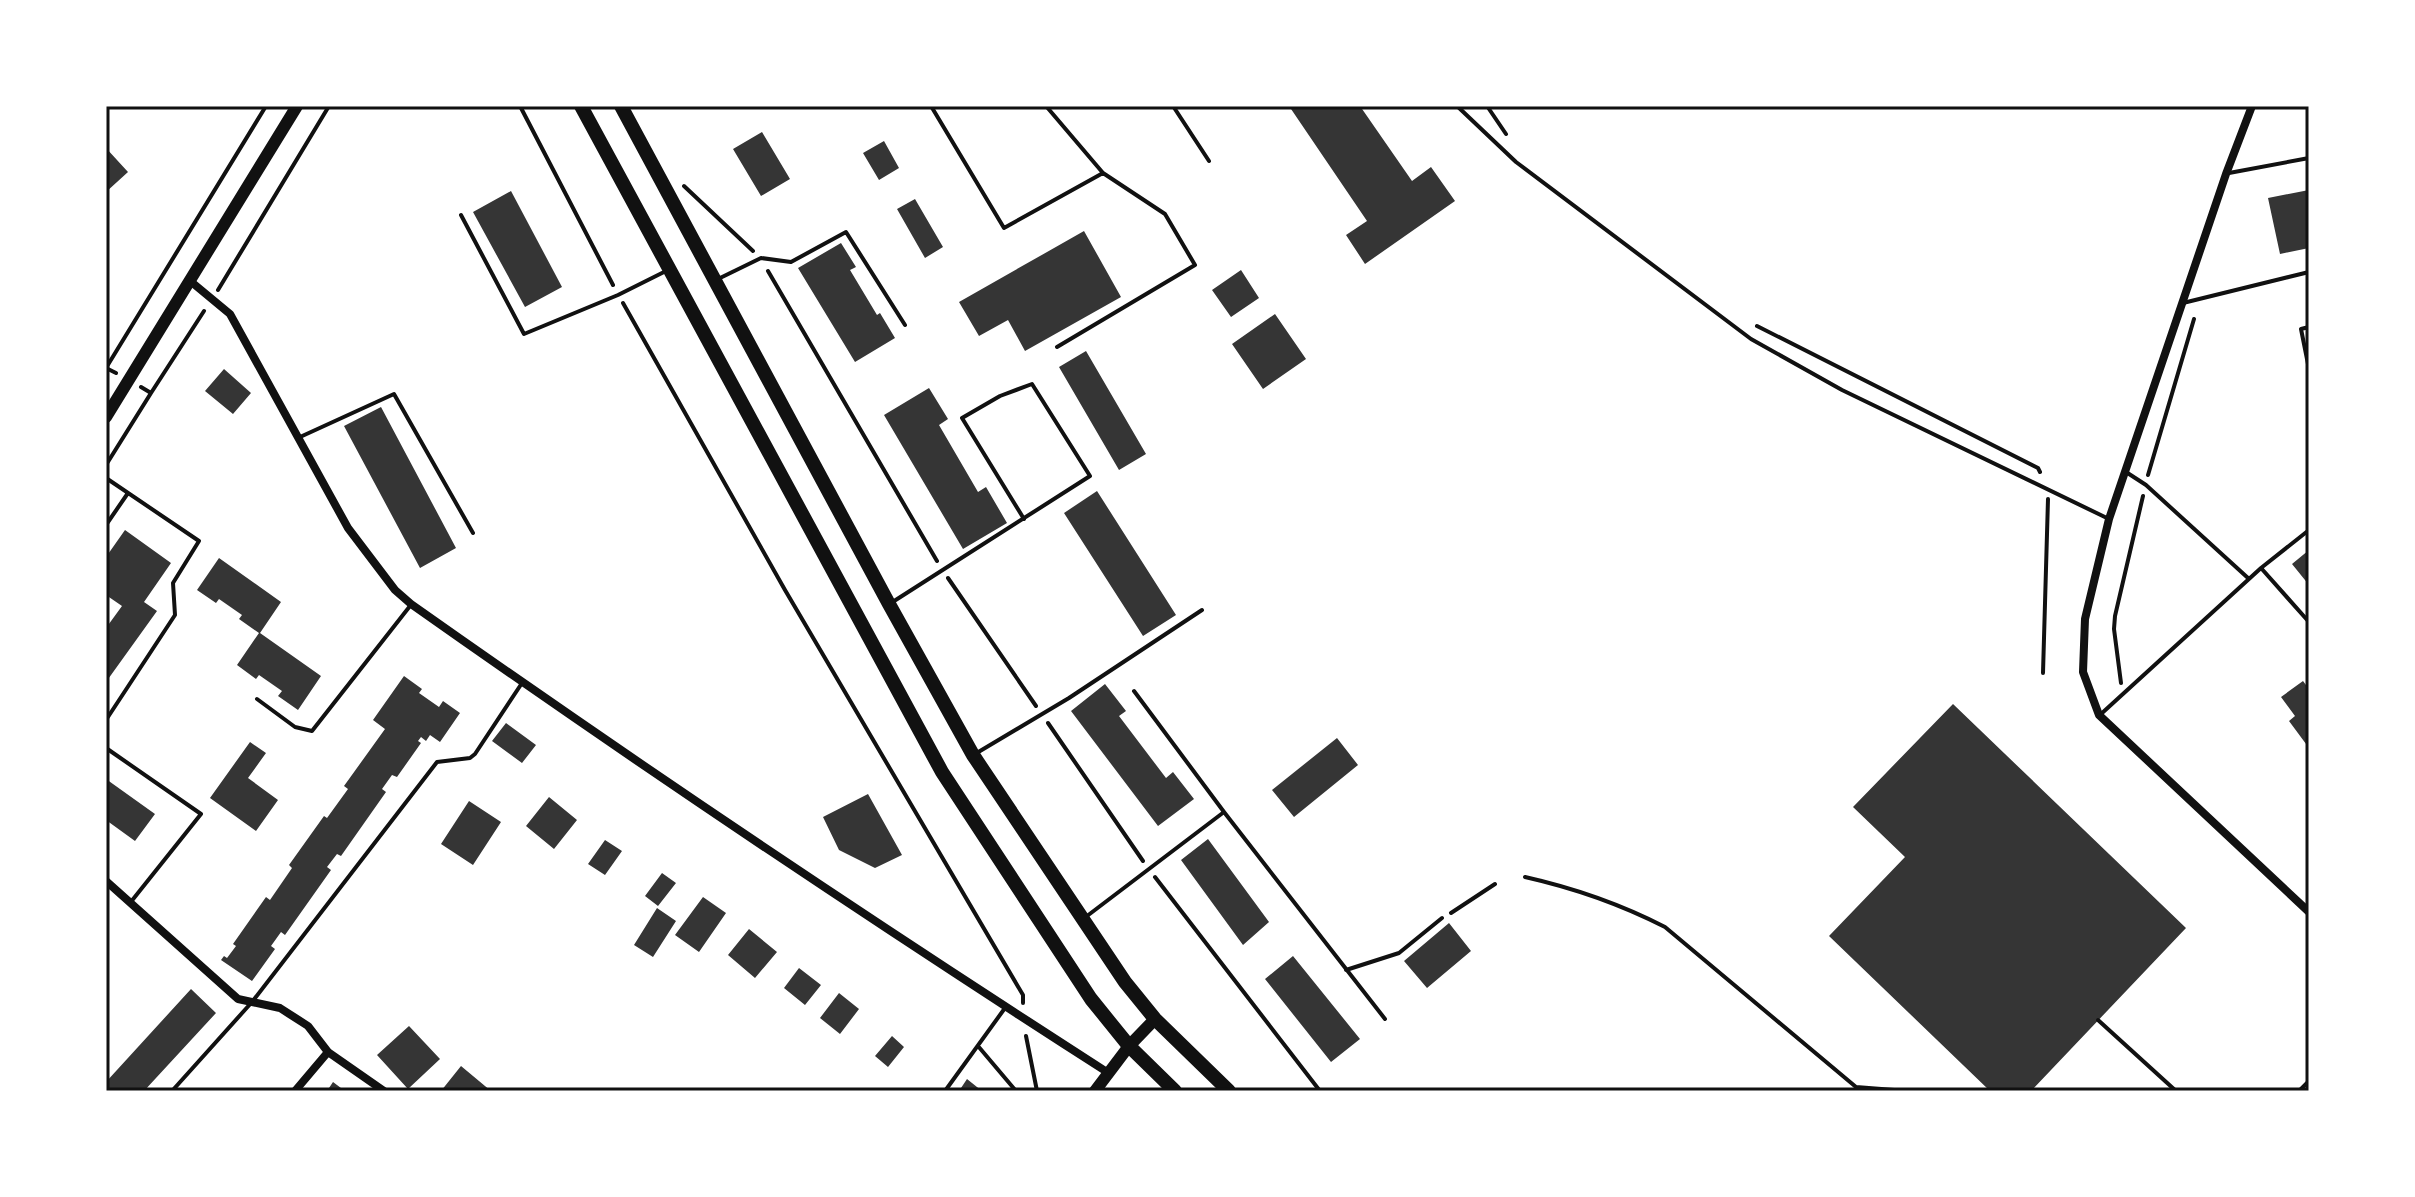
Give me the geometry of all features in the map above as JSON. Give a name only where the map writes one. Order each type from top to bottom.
[{"type":"main road","points":[[106,417],[297,106]]},
{"type":"main road","points":[[581,106],[942,772],[1091,999],[1129,1046],[1175,1091]]},
{"type":"main road","points":[[621,106],[973,755],[1081,919],[1155,1019],[1229,1091]]},
{"type":"main road","points":[[1095,1091],[1107,1072],[1155,1019]]},
{"type":"street","points":[[2252,106],[2109,519],[2085,619],[2083,672],[2099,715],[2309,912]]},
{"type":"street","points":[[189,280],[230,314],[348,528],[395,590],[411,604],[522,683],[1005,1008],[1107,1072]]},
{"type":"street","points":[[106,881],[238,999],[280,1008],[308,1026],[328,1052],[384,1091]]},
{"type":"street","points":[[295,1091],[328,1052]]},
{"type":"lane","points":[[931,106],[1004,228],[1103,173]]},
{"type":"lane","points":[[1046,106],[1103,173],[1165,214],[1195,265],[1057,347]]},
{"type":"lane","points":[[1173,106],[1209,161]]},
{"type":"lane","points":[[1457,106],[1516,162],[1751,339],[1842,390],[2109,519]]},
{"type":"lane","points":[[2226,174],[2309,158]]},
{"type":"lane","points":[[461,215],[524,334],[618,295],[668,270]]},
{"type":"lane","points":[[716,280],[761,258],[791,262],[846,232],[905,325]]},
{"type":"lane","points":[[2181,304],[2309,272]]},
{"type":"lane","points":[[2309,327],[2301,329],[2309,369]]},
{"type":"lane","points":[[889,604],[1024,519],[1090,476],[1032,384],[1000,396],[962,418],[1024,519]]},
{"type":"lane","points":[[298,439],[394,394],[473,533]]},
{"type":"lane","points":[[2126,472],[2146,485],[2249,579]]},
{"type":"lane","points":[[106,478],[199,541],[173,583],[175,615],[106,720]]},
{"type":"lane","points":[[106,525],[128,493]]},
{"type":"lane","points":[[2099,715],[2261,568],[2309,530]]},
{"type":"lane","points":[[2261,568],[2309,622]]},
{"type":"lane","points":[[257,699],[295,727],[312,731],[411,604]]},
{"type":"lane","points":[[973,755],[1069,698],[1202,610]]},
{"type":"lane","points":[[172,1091],[252,1002],[437,762],[470,758],[475,754],[522,683]]},
{"type":"lane","points":[[1134,691],[1385,1019]]},
{"type":"lane","points":[[106,748],[201,814],[130,903]]},
{"type":"lane","points":[[1081,919],[1224,812]]},
{"type":"lane","points":[[1346,970],[1399,953],[1442,918]]},
{"type":"lane","points":[[945,1091],[1005,1008]]},
{"type":"lane","points":[[978,1046],[1016,1091]]},
{"type":"path","points":[[151,393],[329,106]]},
{"type":"path","points":[[520,106],[618,295],[785,590],[1023,995],[1023,1018],[1037,1091]]},
{"type":"path","points":[[1487,106],[1506,135]]},
{"type":"path","points":[[683,186],[761,258],[943,570],[1149,869],[1320,1091]]},
{"type":"path","points":[[2123,693],[2115,616],[2146,485],[2199,299]]},
{"type":"path","points":[[1525,877],[1569,887],[1632,910],[1665,927],[1856,1087],[1907,1091]]},
{"type":"path","points":[[1442,918],[1495,884]]},
{"type":"path","points":[[2098,1020],[2176,1091]]},
{"type":"path","points":[[2299,1091],[2309,1081]]},
{"type":"building","points":[[1289,106],[1360,106],[1412,181],[1431,167],[1455,201],[1365,264],[1346,235],[1367,221]]},
{"type":"building","points":[[762,132],[790,179],[761,196],[733,149]]},
{"type":"building","points":[[884,141],[899,168],[879,180],[863,153]]},
{"type":"building","points":[[106,148],[128,172],[106,192]]},
{"type":"building","points":[[2309,190],[2309,248],[2280,254],[2268,198]]},
{"type":"building","points":[[511,191],[562,287],[525,307],[473,212]]},
{"type":"building","points":[[915,199],[943,247],[925,258],[897,209]]},
{"type":"building","points":[[1084,231],[1121,297],[1025,351],[1008,320],[979,336],[959,302]]},
{"type":"building","points":[[841,243],[856,267],[850,270],[895,338],[855,362],[798,268]]},
{"type":"building","points":[[1241,270],[1259,298],[1231,317],[1212,290]]},
{"type":"building","points":[[1275,314],[1306,359],[1263,389],[1232,344]]},
{"type":"building","points":[[1086,351],[1146,454],[1119,470],[1059,367]]},
{"type":"building","points":[[224,369],[251,393],[233,414],[205,391]]},
{"type":"building","points":[[929,388],[948,419],[939,425],[978,492],[986,487],[1007,523],[963,549],[884,415]]},
{"type":"building","points":[[381,407],[456,548],[420,568],[344,426]]},
{"type":"building","points":[[1097,491],[1176,615],[1143,636],[1064,513]]},
{"type":"building","points":[[125,530],[171,563],[144,602],[157,611],[106,682],[106,628],[122,606],[106,595],[106,557]]},
{"type":"building","points":[[2309,550],[2309,585],[2292,564]]},
{"type":"building","points":[[219,558],[281,602],[260,633],[321,676],[298,710],[278,696],[282,691],[259,675],[256,679],[237,665],[259,633],[239,619],[242,615],[219,599],[216,603],[197,590]]},
{"type":"building","points":[[404,676],[422,689],[419,693],[439,707],[443,701],[460,713],[440,742],[430,735],[426,741],[421,737],[418,741],[421,743],[397,777],[392,775],[382,789],[386,792],[341,856],[337,854],[327,867],[331,870],[285,935],[281,932],[271,946],[275,949],[252,981],[221,960],[224,956],[227,958],[236,946],[233,944],[266,897],[270,900],[292,868],[289,865],[324,816],[327,818],[348,789],[344,786],[385,729],[373,720]]},
{"type":"building","points":[[2303,681],[2309,689],[2309,748],[2289,721],[2295,716],[2281,697]]},
{"type":"building","points":[[1105,684],[1126,711],[1119,716],[1166,778],[1173,772],[1194,799],[1158,826],[1071,711]]},
{"type":"building","points":[[1953,704],[2186,928],[2031,1091],[1990,1091],[1829,936],[1905,857],[1853,807]]},
{"type":"building","points":[[506,723],[536,745],[522,763],[492,741]]},
{"type":"building","points":[[1337,738],[1358,765],[1294,817],[1272,790]]},
{"type":"building","points":[[250,742],[266,753],[248,778],[278,800],[256,831],[210,798]]},
{"type":"building","points":[[106,779],[155,814],[135,841],[106,820]]},
{"type":"building","points":[[868,794],[902,855],[875,868],[839,850],[823,817]]},
{"type":"building","points":[[549,797],[577,820],[554,849],[526,826]]},
{"type":"building","points":[[469,801],[501,822],[473,865],[441,844]]},
{"type":"building","points":[[1208,839],[1269,922],[1243,945],[1181,860]]},
{"type":"building","points":[[605,840],[622,851],[605,875],[588,864]]},
{"type":"building","points":[[662,873],[676,883],[658,906],[645,896]]},
{"type":"building","points":[[703,897],[726,913],[699,952],[675,935]]},
{"type":"building","points":[[657,908],[676,921],[653,957],[634,945]]},
{"type":"building","points":[[1449,923],[1471,951],[1427,988],[1404,961]]},
{"type":"building","points":[[749,929],[777,952],[755,978],[728,955]]},
{"type":"building","points":[[1293,956],[1360,1039],[1331,1062],[1265,979]]},
{"type":"building","points":[[799,968],[821,985],[805,1005],[784,988]]},
{"type":"building","points":[[191,989],[216,1013],[144,1091],[106,1091],[106,1082]]},
{"type":"building","points":[[839,993],[859,1009],[840,1034],[820,1018]]},
{"type":"building","points":[[409,1026],[440,1059],[408,1089],[377,1055]]},
{"type":"building","points":[[892,1036],[904,1047],[888,1067],[875,1056]]},
{"type":"building","points":[[461,1066],[491,1091],[441,1091]]},
{"type":"building","points":[[967,1079],[982,1091],[959,1091]]},
{"type":"building","points":[[333,1082],[345,1091],[327,1091]]}]
